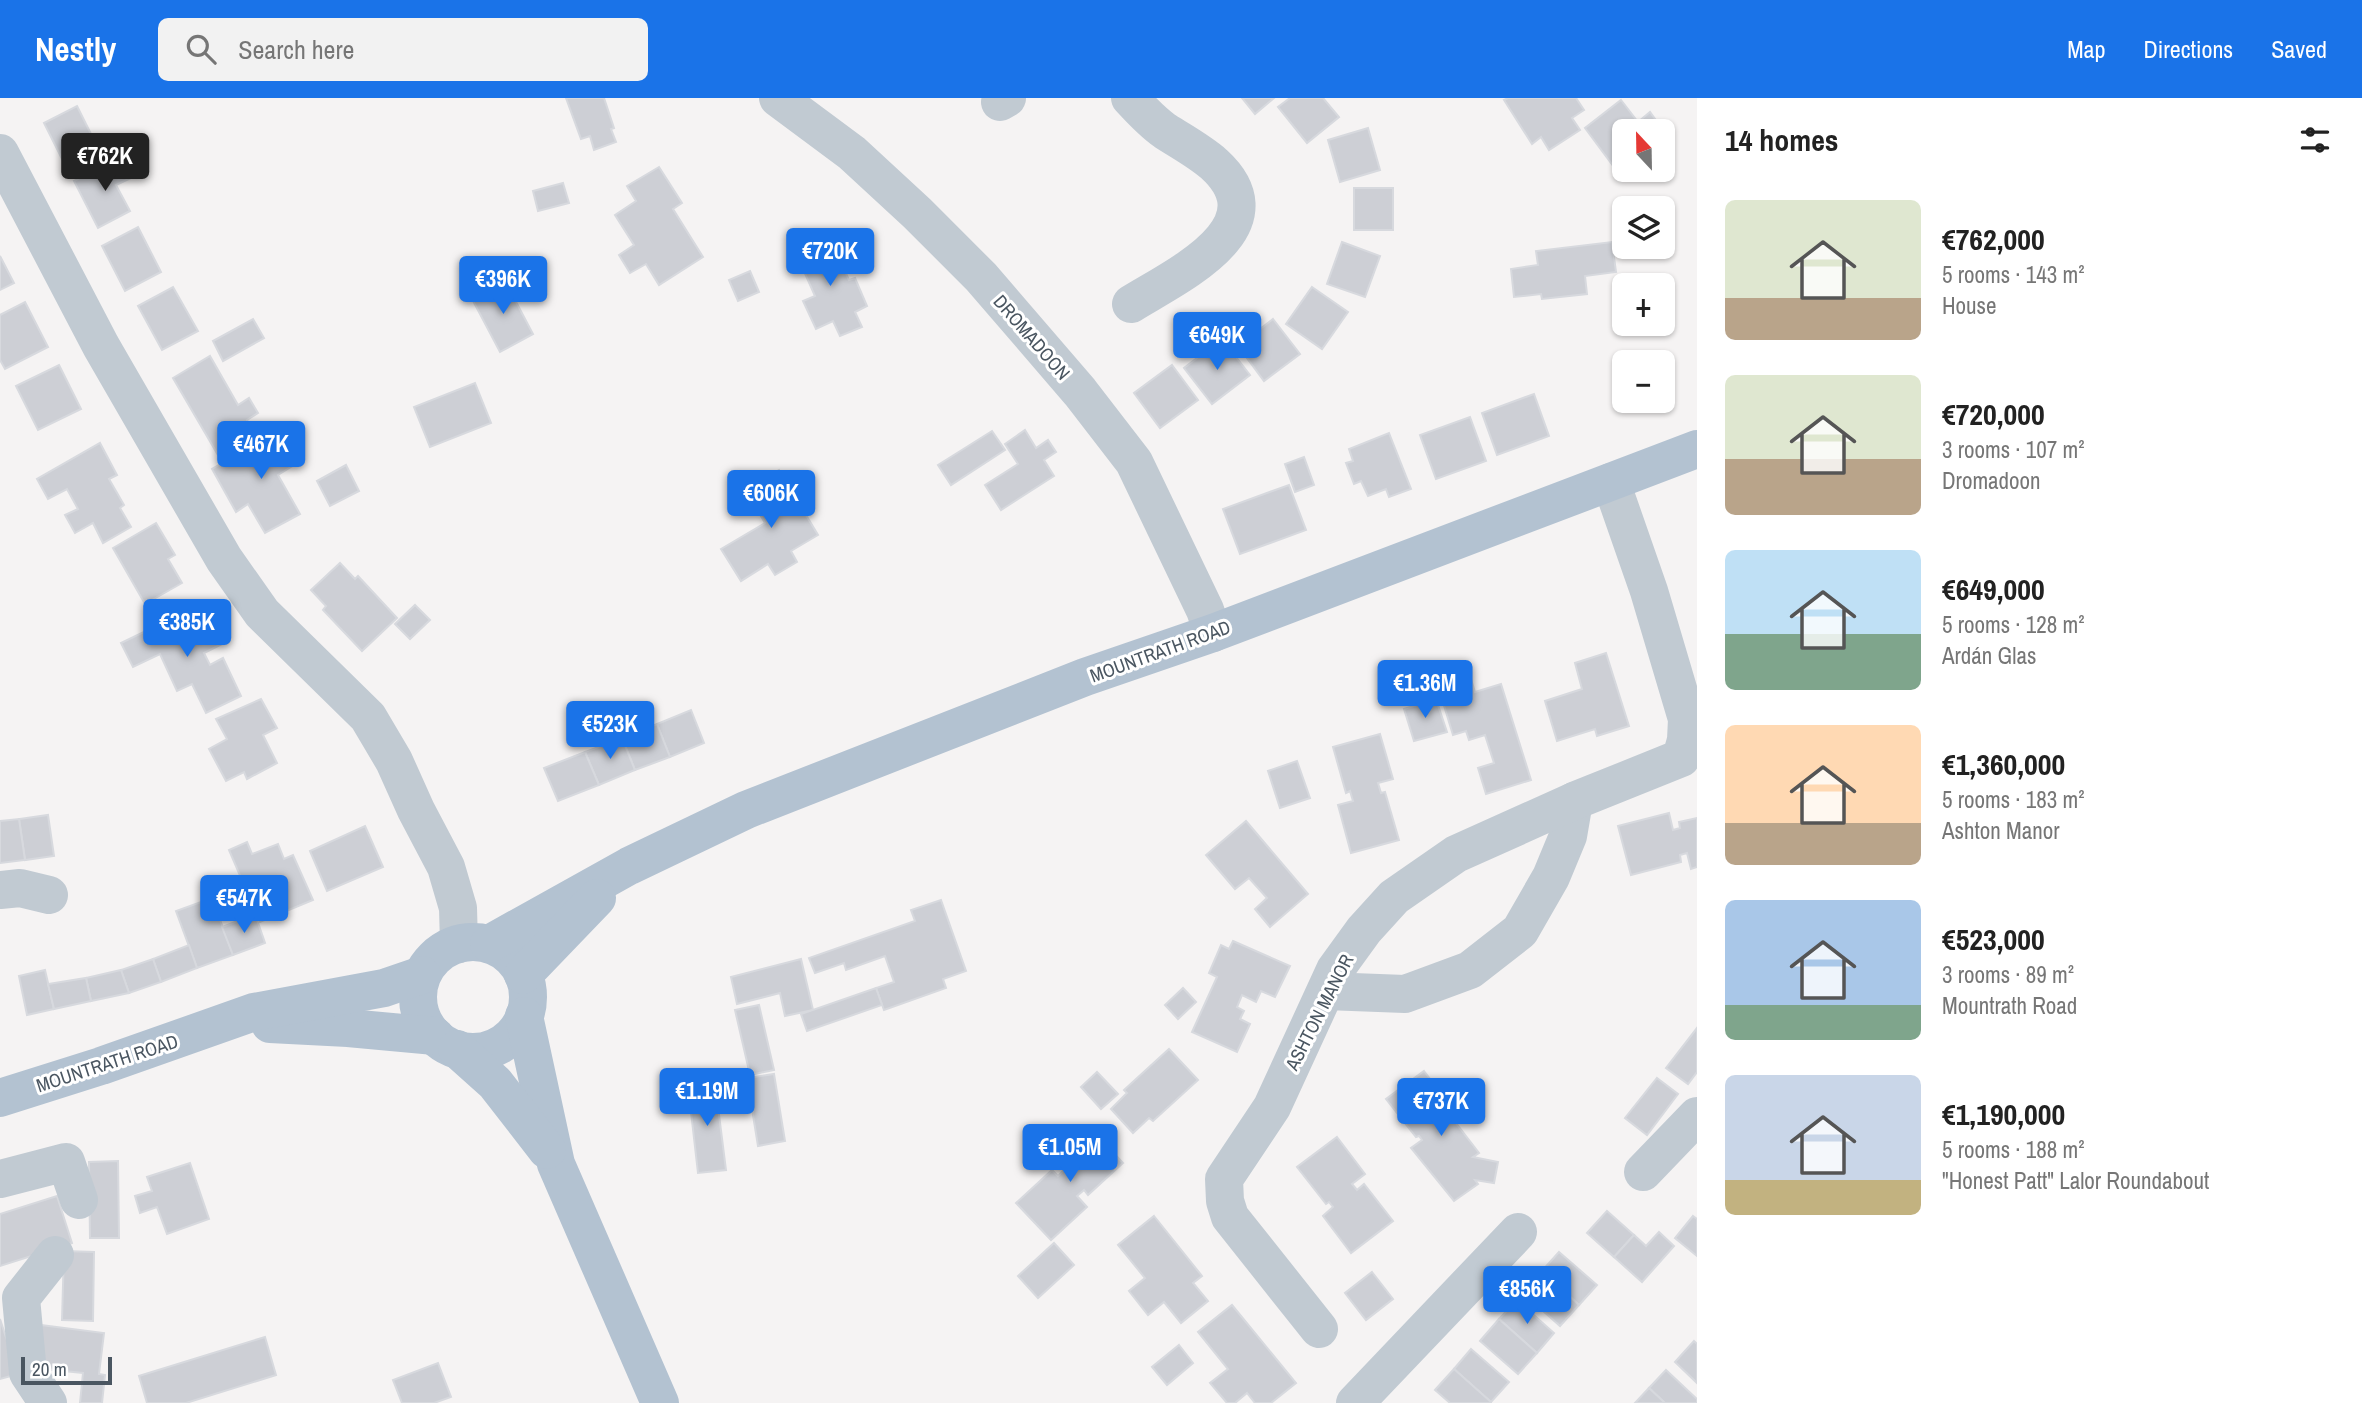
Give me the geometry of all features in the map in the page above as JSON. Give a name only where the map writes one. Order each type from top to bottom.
[{"type":"main road","name":"MOUNTRATH ROAD","points":[[474,944],[746,810],[1084,677],[1213,633],[1697,449]]},
{"type":"main road","name":"MOUNTRATH ROAD","points":[[523,975],[629,866]]},
{"type":"main road","points":[[556,1164],[495,1083],[425,1023],[419,1008],[418,992],[422,975],[437,956],[474,944],[509,956],[523,975],[527,990],[524,1016],[556,1164],[660,1403]]},
{"type":"main road","name":"MOUNTRATH ROAD","points":[[0,1098],[254,1012],[384,988],[422,975]]},
{"type":"main road","points":[[446,1043],[473,1051],[497,1046],[516,1030],[524,1016]]},
{"type":"main road","name":"MOUNTRATH ROAD","points":[[215,1027],[298,1024],[446,1043]]},
{"type":"street","name":"DROMADOON","points":[[778,98],[852,153],[917,214],[981,277],[1080,392],[1134,462],[1205,610],[1213,633]]},
{"type":"street","points":[[1130,98],[1163,130],[1194,148],[1228,180],[1234,192],[1236,208],[1232,228],[1213,250],[1131,304]]},
{"type":"street","points":[[0,153],[101,346],[225,559],[262,613],[368,717],[394,761],[446,867],[458,908],[474,944]]},
{"type":"street","name":"ASHTON MANOR","points":[[1319,1329],[1230,1217],[1225,1200],[1224,1179],[1272,1107],[1335,971],[1364,930],[1394,897],[1456,854],[1574,801],[1689,756],[1686,740],[1687,719],[1649,591],[1611,482]]},
{"type":"street","points":[[1326,991],[1405,994],[1470,970],[1520,931],[1551,877],[1568,835],[1574,801]]},
{"type":"street","points":[[0,890],[20,888],[49,895]]},
{"type":"street","points":[[1643,1172],[1697,1116]]},
{"type":"street","points":[[0,1179],[66,1162],[79,1200]]},
{"type":"street","points":[[1355,1403],[1518,1233]]},
{"type":"street","points":[[48,1403],[28,1373],[21,1298],[55,1255]]},
{"type":"building","points":[[566,98],[604,98],[616,142],[594,150],[590,136],[581,139]]},
{"type":"building","points":[[1242,98],[1274,98],[1255,114]]},
{"type":"building","points":[[1290,98],[1323,98],[1339,117],[1307,143],[1278,107]]},
{"type":"building","points":[[1576,98],[1584,110],[1572,118],[1580,130],[1549,150],[1541,137],[1532,144],[1504,100]]},
{"type":"building","points":[[1621,100],[1636,119],[1612,119],[1612,164],[1585,128]]},
{"type":"building","points":[[77,106],[97,146],[64,163],[44,123]]},
{"type":"building","points":[[1650,112],[1655,119],[1642,119]]},
{"type":"building","points":[[1368,128],[1380,170],[1340,182],[1328,140]]},
{"type":"building","points":[[124,160],[133,177],[116,185],[130,211],[98,228],[74,181],[106,164],[108,169]]},
{"type":"building","points":[[659,167],[682,203],[673,209],[703,257],[659,285],[646,264],[630,273],[619,255],[634,245],[615,215],[636,201],[627,186]]},
{"type":"building","points":[[563,183],[569,203],[538,211],[533,191]]},
{"type":"building","points":[[1354,188],[1393,188],[1393,230],[1354,230]]},
{"type":"building","points":[[138,227],[161,272],[125,291],[102,246]]},
{"type":"building","points":[[829,236],[849,280],[855,278],[867,306],[855,312],[862,327],[840,336],[833,321],[816,329],[803,301],[815,296],[795,251]]},
{"type":"building","points":[[1342,242],[1380,256],[1365,297],[1327,284]]},
{"type":"building","points":[[1612,242],[1612,259],[1614,259],[1616,272],[1585,276],[1587,294],[1542,299],[1541,294],[1514,297],[1511,269],[1538,265],[1536,251]]},
{"type":"building","points":[[0,256],[14,283],[0,290]]},
{"type":"building","points":[[750,271],[759,292],[738,301],[729,280]]},
{"type":"building","points":[[505,281],[533,334],[500,352],[472,299]]},
{"type":"building","points":[[173,287],[198,331],[162,350],[138,306]]},
{"type":"building","points":[[1312,287],[1348,312],[1322,349],[1286,324]]},
{"type":"building","points":[[25,302],[48,347],[5,369],[0,360],[0,315]]},
{"type":"building","points":[[253,319],[264,338],[223,361],[213,341]]},
{"type":"building","points":[[1273,319],[1300,354],[1264,381],[1238,346]]},
{"type":"building","points":[[1222,339],[1250,375],[1212,404],[1184,368]]},
{"type":"building","points":[[210,356],[238,405],[249,398],[258,413],[247,420],[254,433],[218,455],[173,378]]},
{"type":"building","points":[[59,365],[81,409],[38,430],[16,386]]},
{"type":"building","points":[[1172,365],[1198,400],[1160,428],[1134,393]]},
{"type":"building","points":[[475,383],[491,423],[430,447],[414,407]]},
{"type":"building","points":[[1534,394],[1549,436],[1497,455],[1482,413]]},
{"type":"building","points":[[1470,417],[1486,461],[1436,479],[1420,435]]},
{"type":"building","points":[[281,430],[299,462],[278,475],[300,514],[265,533],[248,504],[236,512],[212,469]]},
{"type":"building","points":[[1025,430],[1036,448],[1048,440],[1056,452],[1044,460],[1054,476],[1001,510],[985,485],[1018,464],[1005,444]]},
{"type":"building","points":[[992,431],[1005,450],[951,485],[938,465]]},
{"type":"building","points":[[1389,433],[1411,489],[1389,497],[1386,489],[1368,496],[1361,481],[1354,484],[1346,463],[1353,461],[1349,449]]},
{"type":"building","points":[[100,443],[117,475],[109,479],[124,505],[120,508],[131,527],[103,543],[93,523],[75,533],[65,515],[78,509],[67,489],[48,499],[37,479]]},
{"type":"building","points":[[1304,457],[1314,485],[1295,492],[1285,464]]},
{"type":"building","points":[[346,465],[359,491],[330,506],[317,481]]},
{"type":"building","points":[[779,470],[818,535],[791,551],[797,562],[775,575],[768,564],[741,581],[721,549],[765,523],[745,489]]},
{"type":"building","points":[[1289,485],[1306,530],[1240,554],[1223,509]]},
{"type":"building","points":[[156,523],[175,555],[168,559],[182,583],[145,604],[113,548]]},
{"type":"building","points":[[340,563],[355,579],[358,576],[397,618],[362,651],[323,610],[326,606],[311,590]]},
{"type":"building","points":[[415,605],[430,620],[410,639],[395,624]]},
{"type":"building","points":[[187,611],[196,631],[214,622],[224,643],[204,653],[210,665],[223,658],[241,696],[206,713],[192,684],[177,691],[160,654],[133,667],[121,643]]},
{"type":"building","points":[[1606,653],[1629,726],[1597,736],[1595,729],[1557,741],[1545,701],[1582,689],[1575,663]]},
{"type":"building","points":[[1470,676],[1475,692],[1501,684],[1531,780],[1486,794],[1478,768],[1494,763],[1485,735],[1469,740],[1466,731],[1453,735],[1438,686]]},
{"type":"building","points":[[261,699],[277,728],[263,735],[277,763],[247,779],[244,772],[226,781],[209,749],[227,739],[216,719]]},
{"type":"building","points":[[1436,699],[1447,732],[1414,741],[1404,709]]},
{"type":"building","points":[[691,710],[704,743],[670,757],[657,724]]},
{"type":"building","points":[[657,724],[670,757],[635,770],[622,738]]},
{"type":"building","points":[[1380,734],[1393,779],[1378,783],[1381,793],[1385,792],[1399,840],[1351,853],[1338,805],[1353,801],[1350,791],[1346,793],[1333,747]]},
{"type":"building","points":[[622,738],[635,770],[599,785],[585,752]]},
{"type":"building","points":[[585,752],[599,785],[558,801],[544,768]]},
{"type":"building","points":[[1297,761],[1310,798],[1280,808],[1268,771]]},
{"type":"building","points":[[1669,813],[1673,830],[1680,828],[1679,822],[1697,818],[1697,867],[1691,869],[1687,853],[1680,855],[1681,862],[1631,875],[1618,826]]},
{"type":"building","points":[[48,815],[54,856],[25,860],[19,819]]},
{"type":"building","points":[[19,819],[25,860],[0,863],[0,821]]},
{"type":"building","points":[[1246,821],[1308,894],[1270,927],[1255,909],[1267,898],[1249,878],[1235,889],[1206,855]]},
{"type":"building","points":[[365,826],[383,867],[327,891],[310,851]]},
{"type":"building","points":[[247,842],[252,854],[278,844],[284,859],[293,855],[313,900],[260,922],[229,850]]},
{"type":"building","points":[[212,898],[233,955],[197,968],[176,911]]},
{"type":"building","points":[[941,900],[966,971],[943,979],[946,988],[884,1010],[876,988],[894,982],[885,956],[846,970],[844,963],[815,973],[809,958],[915,921],[911,910]]},
{"type":"building","points":[[255,914],[265,943],[233,955],[222,927]]},
{"type":"building","points":[[1233,941],[1290,966],[1275,997],[1261,991],[1256,1002],[1242,995],[1237,1007],[1244,1011],[1240,1019],[1250,1024],[1237,1052],[1192,1032],[1217,977],[1209,973],[1221,945],[1229,949]]},
{"type":"building","points":[[189,945],[197,968],[161,982],[153,959]]},
{"type":"building","points":[[153,959],[161,982],[129,993],[121,970]]},
{"type":"building","points":[[801,959],[813,1010],[785,1016],[780,993],[737,1004],[731,977]]},
{"type":"building","points":[[45,970],[54,1009],[27,1015],[19,976]]},
{"type":"building","points":[[121,970],[129,993],[91,1001],[86,978]]},
{"type":"building","points":[[86,978],[91,1001],[54,1009],[48,984]]},
{"type":"building","points":[[876,988],[882,1005],[807,1031],[801,1014]]},
{"type":"building","points":[[1183,988],[1196,1002],[1178,1019],[1165,1005]]},
{"type":"building","points":[[759,1005],[774,1070],[750,1075],[735,1010]]},
{"type":"building","points":[[1697,1028],[1697,1072],[1688,1084],[1666,1068]]},
{"type":"building","points":[[1169,1049],[1198,1080],[1153,1121],[1149,1118],[1133,1133],[1111,1109],[1127,1093],[1124,1090]]},
{"type":"building","points":[[1424,1071],[1453,1109],[1442,1117],[1446,1123],[1452,1118],[1479,1153],[1473,1157],[1498,1162],[1494,1183],[1475,1180],[1478,1184],[1454,1201],[1411,1148],[1422,1140],[1419,1136],[1416,1137],[1386,1099]]},
{"type":"building","points":[[1097,1072],[1118,1094],[1101,1109],[1081,1087]]},
{"type":"building","points":[[774,1074],[785,1141],[758,1146],[747,1078]]},
{"type":"building","points":[[1657,1078],[1678,1094],[1647,1135],[1625,1118]]},
{"type":"building","points":[[715,1083],[726,1170],[698,1173],[688,1086]]},
{"type":"building","points":[[1089,1127],[1123,1163],[1088,1195],[1084,1190],[1077,1196],[1087,1207],[1051,1240],[1016,1203],[1052,1170],[1058,1176],[1065,1169],[1055,1158]]},
{"type":"building","points":[[1337,1137],[1365,1174],[1352,1184],[1357,1190],[1364,1184],[1393,1221],[1351,1253],[1323,1216],[1333,1207],[1329,1202],[1326,1204],[1297,1167]]},
{"type":"building","points":[[118,1161],[119,1238],[90,1238],[89,1162]]},
{"type":"building","points":[[190,1163],[209,1219],[167,1234],[157,1207],[140,1213],[135,1196],[152,1191],[147,1177]]},
{"type":"building","points":[[57,1196],[72,1243],[0,1266],[0,1214]]},
{"type":"building","points":[[1607,1211],[1634,1235],[1614,1257],[1587,1233]]},
{"type":"building","points":[[1154,1216],[1202,1276],[1193,1283],[1208,1301],[1181,1323],[1164,1302],[1148,1315],[1129,1291],[1145,1278],[1118,1245]]},
{"type":"building","points":[[1693,1216],[1697,1219],[1697,1256],[1675,1238]]},
{"type":"building","points":[[1659,1232],[1674,1246],[1642,1282],[1614,1257],[1634,1235],[1646,1246]]},
{"type":"building","points":[[1054,1243],[1074,1265],[1038,1298],[1018,1276]]},
{"type":"building","points":[[64,1251],[94,1252],[93,1321],[62,1320]]},
{"type":"building","points":[[1559,1252],[1597,1285],[1579,1305],[1542,1271]]},
{"type":"building","points":[[1542,1271],[1579,1305],[1560,1326],[1523,1293]]},
{"type":"building","points":[[1372,1272],[1393,1299],[1366,1320],[1345,1293]]},
{"type":"building","points":[[1517,1300],[1554,1333],[1537,1353],[1499,1319]]},
{"type":"building","points":[[1232,1305],[1296,1383],[1271,1403],[1255,1403],[1247,1393],[1235,1403],[1227,1403],[1210,1383],[1228,1369],[1198,1332]]},
{"type":"building","points":[[0,1319],[18,1374],[0,1379]]},
{"type":"building","points":[[1499,1319],[1537,1353],[1518,1374],[1480,1341]]},
{"type":"building","points":[[41,1325],[104,1333],[99,1374],[105,1375],[102,1403],[80,1403],[83,1373],[35,1368]]},
{"type":"building","points":[[265,1337],[276,1375],[186,1403],[147,1403],[139,1376]]},
{"type":"building","points":[[1694,1341],[1697,1344],[1697,1383],[1675,1362]]},
{"type":"building","points":[[1179,1345],[1193,1363],[1167,1385],[1152,1367]]},
{"type":"building","points":[[1471,1349],[1509,1382],[1491,1402],[1454,1369]]},
{"type":"building","points":[[438,1363],[451,1397],[434,1403],[402,1403],[393,1380]]},
{"type":"building","points":[[1454,1369],[1491,1403],[1450,1403],[1435,1390]]},
{"type":"building","points":[[1666,1370],[1697,1399],[1697,1403],[1665,1403],[1649,1388]]},
{"type":"building","points":[[1649,1388],[1665,1403],[1635,1403]]}]
